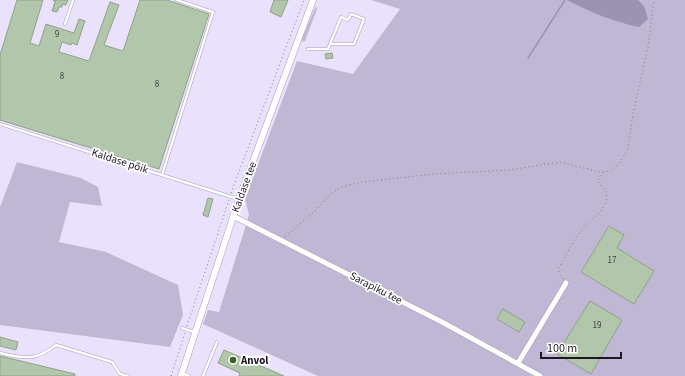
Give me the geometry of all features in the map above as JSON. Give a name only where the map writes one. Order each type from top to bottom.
[{"type":"street","name":"Kaldase tee","points":[[181,374],[239,199],[313,0]]},
{"type":"street","name":"Sarapiku tee","points":[[233,216],[442,322],[540,376]]},
{"type":"street","points":[[518,363],[566,283]]},
{"type":"lane","points":[[65,24],[72,0]]},
{"type":"lane","points":[[162,175],[213,12],[177,0]]},
{"type":"lane","points":[[308,49],[328,49],[330,44],[341,17],[348,20],[351,14],[364,19],[354,44],[330,44]]},
{"type":"lane","name":"Kaldase põik","points":[[0,124],[239,199]]},
{"type":"lane","points":[[182,328],[195,332]]},
{"type":"lane","points":[[204,376],[217,342]]},
{"type":"lane","points":[[0,353],[17,357],[35,357],[45,354],[56,345],[112,362],[120,374],[128,376]]},
{"type":"lane","points":[[181,374],[189,376]]},
{"type":"path","points":[[171,376],[230,196],[304,0]]},
{"type":"path","points":[[281,240],[316,210],[327,197],[341,187],[362,182],[434,174],[509,170],[560,162],[603,171],[611,171],[619,164],[628,148],[633,114],[648,47],[654,0]]},
{"type":"path","points":[[566,283],[558,270],[581,231],[599,215],[606,204],[606,191],[598,182],[603,171]]},
{"type":"shaded area","points":[[371,0],[685,0],[685,376],[318,376],[203,324],[208,310],[219,312],[249,215],[245,199],[297,61],[353,74],[400,9]]},
{"type":"shaded area","points":[[567,0],[638,0],[644,6],[648,19],[639,27],[630,25],[584,9]]},
{"type":"shaded area","points":[[316,6],[317,9],[305,41],[303,42],[302,38]]},
{"type":"shaded area","points":[[17,162],[81,178],[98,187],[102,206],[70,202],[59,242],[106,252],[178,285],[183,315],[170,347],[0,325],[0,207]]},
{"type":"building","points":[[17,0],[43,0],[30,43],[39,46],[46,24],[74,33],[79,19],[85,21],[77,45],[62,42],[59,52],[89,61],[110,2],[119,5],[104,45],[123,51],[140,0],[167,0],[209,14],[159,169],[0,120],[0,55]]},
{"type":"building","points":[[53,0],[68,0],[66,5],[62,4],[62,7],[59,7],[57,12],[52,11],[56,2]]},
{"type":"building","points":[[274,0],[288,0],[281,17],[270,12]]},
{"type":"building","points":[[332,53],[333,58],[326,59],[325,54]]},
{"type":"building","points":[[208,198],[213,199],[208,217],[203,215]]},
{"type":"building","points":[[609,226],[624,235],[617,248],[654,271],[634,304],[581,272]]},
{"type":"building","points":[[590,301],[622,320],[591,374],[557,354]]},
{"type":"building","points":[[503,309],[525,322],[519,332],[497,319]]},
{"type":"building","points":[[0,337],[18,342],[16,350],[0,346]]},
{"type":"building","name":"Anvol","points":[[224,350],[284,376],[239,376],[240,373],[218,363]]},
{"type":"building","points":[[0,356],[75,374],[75,376],[0,376]]},
{"type":"waterway","points":[[528,58],[565,0]]},
{"type":"place","name":"Anvol","points":[[233,360]]}]
